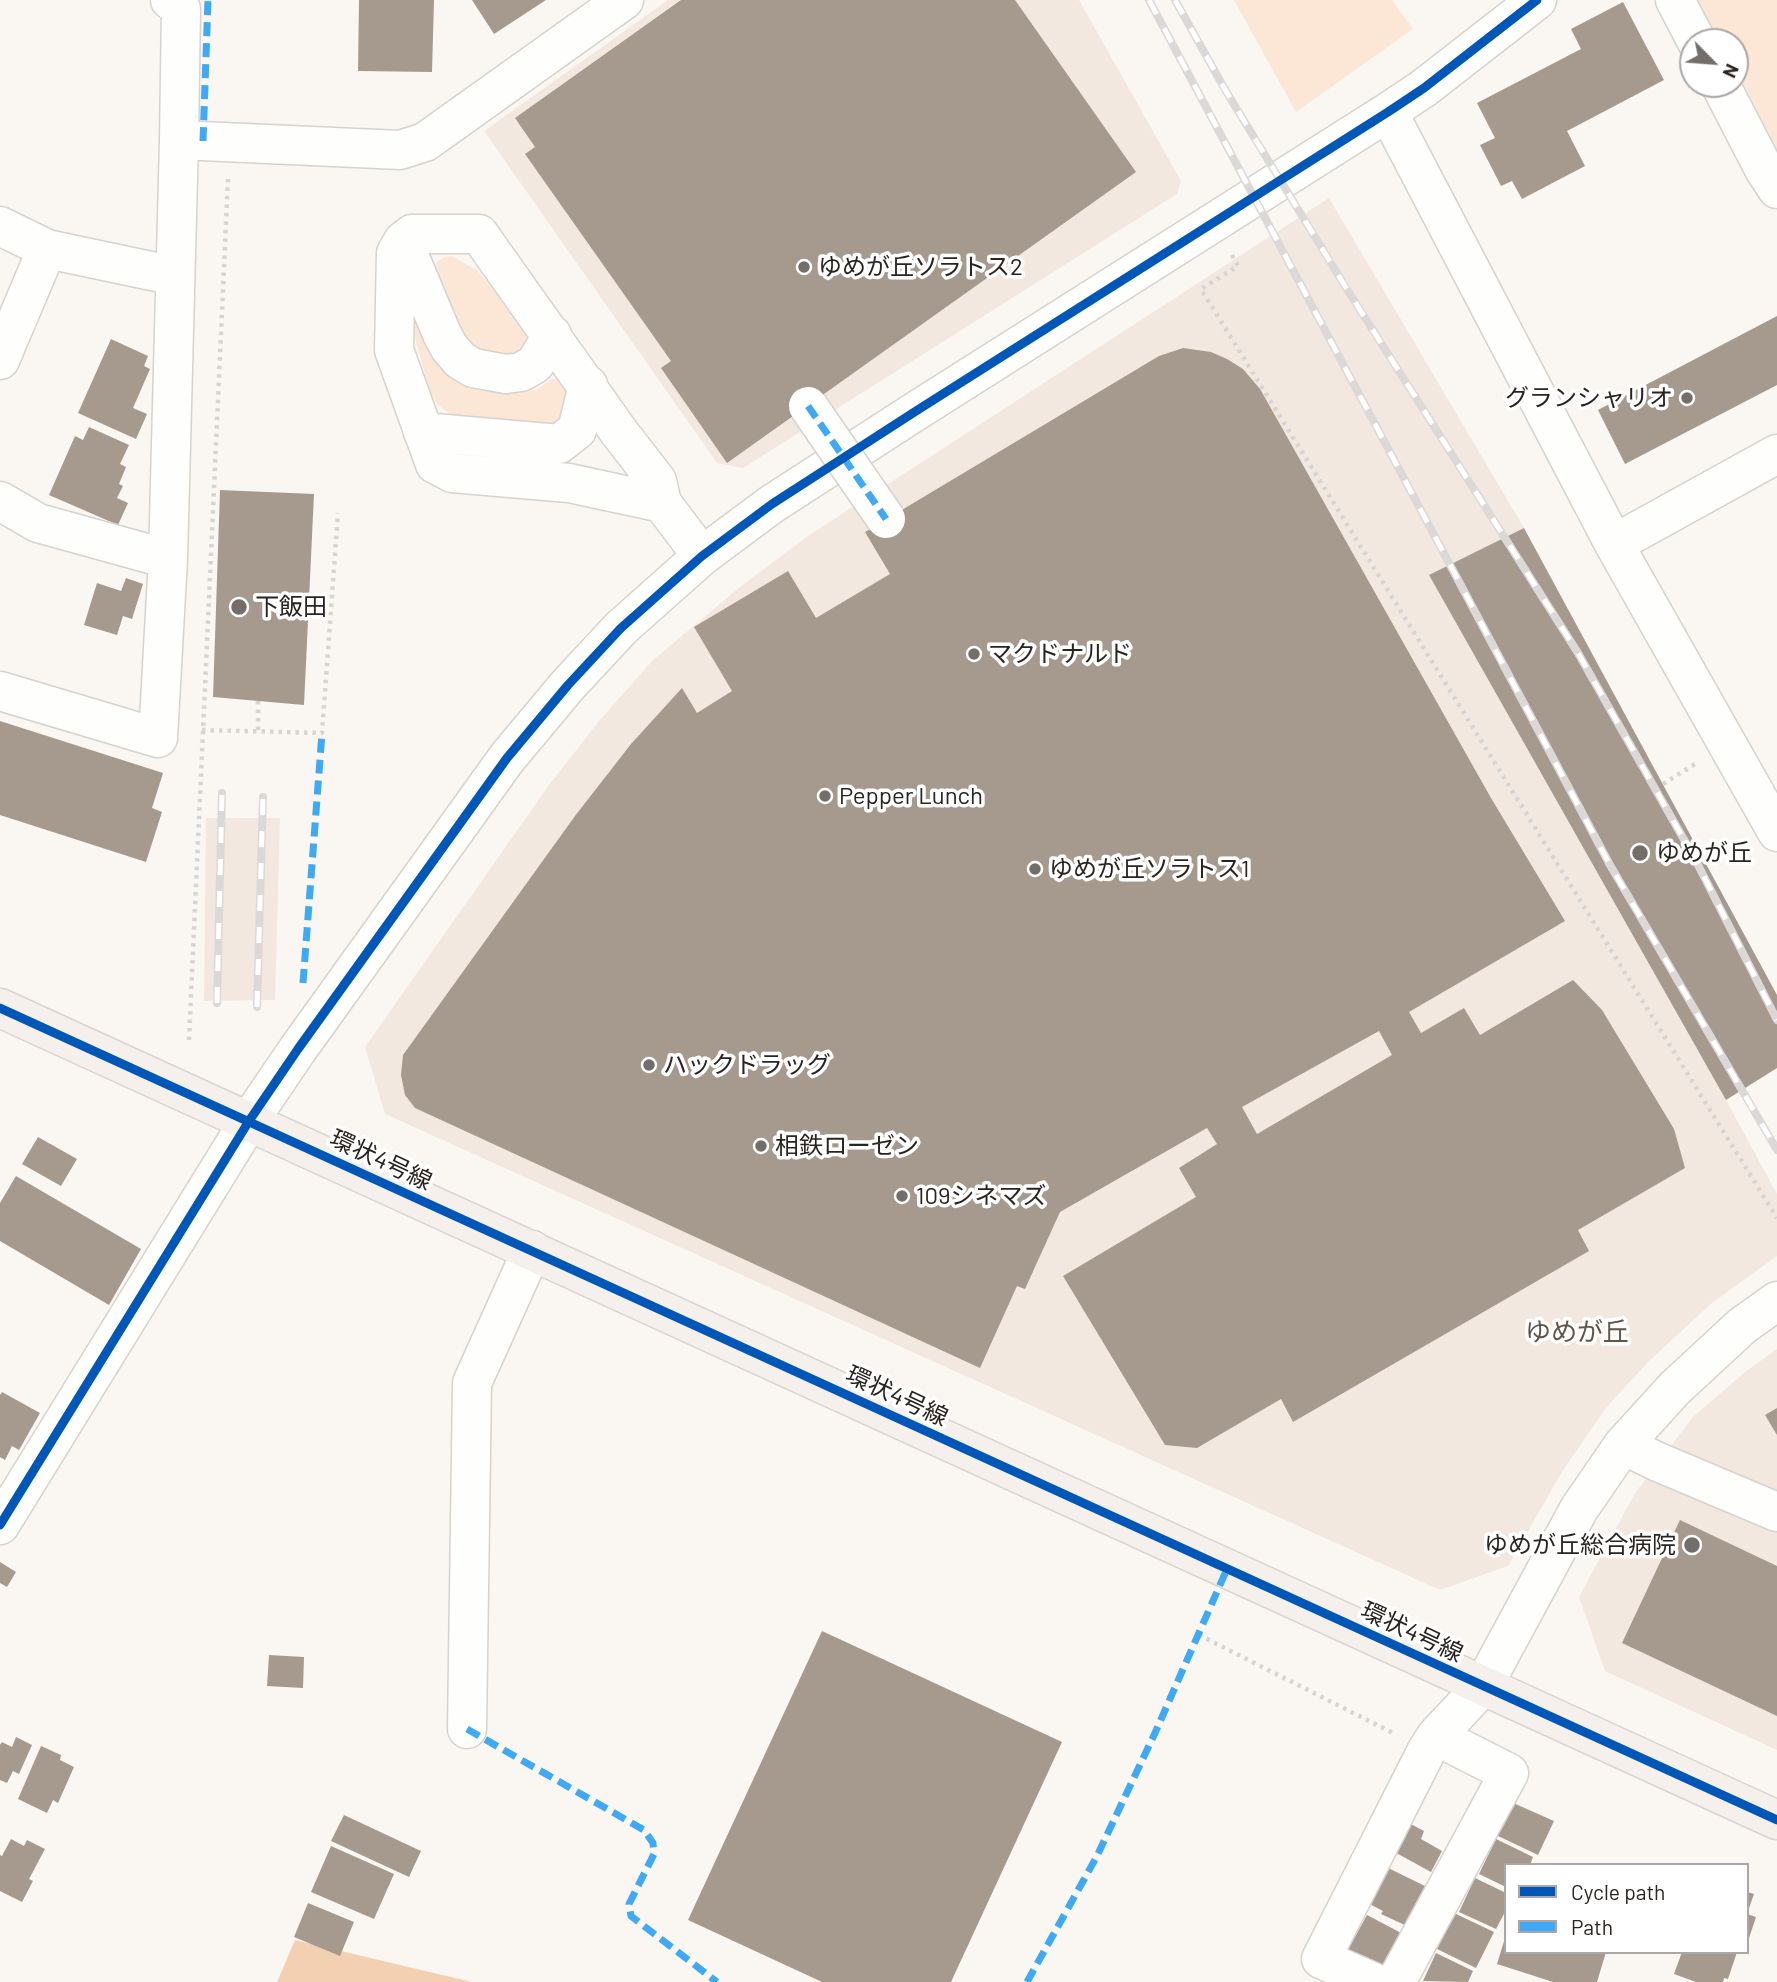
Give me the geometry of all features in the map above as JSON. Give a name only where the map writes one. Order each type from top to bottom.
[{"type":"main road","name":"環状4号線","points":[[0,1008],[1777,1820]]},
{"type":"street","points":[[0,691],[159,738],[168,559],[181,9],[170,0]]},
{"type":"street","points":[[179,140],[400,150],[425,142],[624,0]]},
{"type":"street","points":[[2,1517],[249,1121],[298,1049],[507,758],[568,685],[621,628],[702,556],[772,504],[1388,113],[1537,0]]},
{"type":"street","points":[[1675,0],[1690,28]]},
{"type":"street","points":[[1727,98],[1777,189]]},
{"type":"street","points":[[1388,113],[1614,544],[1777,832]]},
{"type":"street","points":[[0,226],[47,249],[176,276]]},
{"type":"street","points":[[662,503],[569,484],[452,474],[435,464],[394,350],[396,253],[403,241],[412,234],[479,234],[619,432],[657,481],[662,503],[702,556]]},
{"type":"street","points":[[403,241],[445,341],[460,360],[472,368],[506,374],[521,372],[535,364],[552,335]]},
{"type":"street","points":[[0,359],[47,249]]},
{"type":"street","points":[[423,432],[559,444],[577,430],[587,385]]},
{"type":"street","points":[[807,406],[886,519]]},
{"type":"street","points":[[569,484],[603,472],[613,456],[619,432]]},
{"type":"street","points":[[1614,544],[1777,454]]},
{"type":"street","points":[[0,501],[38,523],[168,559]]},
{"type":"street","points":[[467,1729],[472,1383],[531,1250]]},
{"type":"street","points":[[1373,1982],[1321,1959],[1432,1743],[1483,1686],[1579,1508],[1623,1445],[1675,1388],[1742,1326],[1777,1301]]},
{"type":"street","points":[[1623,1445],[1777,1512]]},
{"type":"street","points":[[1396,1982],[1509,1773],[1432,1743]]},
{"type":"path","points":[[188,1040],[229,143]]},
{"type":"path","points":[[1231,255],[1238,266],[1201,289],[1777,1218]]},
{"type":"path","points":[[202,730],[322,733],[338,513]]},
{"type":"path","points":[[258,701],[258,732]]},
{"type":"path","points":[[1199,1635],[1432,1743]]},
{"type":"shaded area","name":"ゆめが丘ソラトス2","points":[[668,0],[1079,0],[1181,181],[1177,194],[743,468],[717,463],[484,131]]},
{"type":"shaded area","points":[[1234,0],[1392,0],[1413,29],[1296,112]]},
{"type":"shaded area","points":[[1692,0],[1777,0],[1777,156],[1745,98],[1749,98],[1749,28],[1707,28]]},
{"type":"shaded area","points":[[1329,198],[1524,528],[1430,576],[1777,1194],[1777,1256],[1712,1303],[1649,1361],[1606,1408],[1563,1470],[1508,1566],[1440,1590],[385,1114],[365,1047],[549,785],[599,721],[652,661],[740,587],[808,536]]},
{"type":"shaded area","points":[[452,256],[476,270],[495,290],[528,335],[520,351],[503,355],[478,350],[462,338],[435,268],[437,262],[444,257]]},
{"type":"shaded area","points":[[416,319],[440,367],[459,384],[470,389],[518,393],[537,390],[551,379],[558,379],[571,394],[564,418],[554,425],[463,419],[449,413],[438,405],[430,392],[414,334]]},
{"type":"shaded area","points":[[206,818],[280,818],[275,1000],[204,1001]]},
{"type":"shaded area","name":"ゆめが丘総合病院","points":[[1777,1349],[1777,1750],[1605,1671],[1579,1597],[1635,1493],[1693,1417],[1745,1372]]},
{"type":"shaded area","points":[[295,1940],[362,1956],[472,1982],[277,1982]]},
{"type":"building","points":[[359,0],[434,0],[432,72],[358,71]]},
{"type":"building","points":[[472,0],[546,0],[494,34]]},
{"type":"building","name":"ゆめが丘ソラトス2","points":[[681,0],[1015,0],[1136,172],[727,463],[661,368],[671,361],[525,154],[535,147],[515,118]]},
{"type":"building","points":[[1623,2],[1664,80],[1567,131],[1585,166],[1522,199],[1512,181],[1501,186],[1480,145],[1495,138],[1477,103],[1581,49],[1571,29]]},
{"type":"building","name":"グランシャリオ","points":[[1777,316],[1777,385],[1625,464],[1598,410]]},
{"type":"building","points":[[111,339],[148,356],[144,366],[150,369],[133,408],[147,414],[136,439],[78,413]]},
{"type":"building","name":"ゆめが丘ソラトス1","points":[[1183,348],[1211,352],[1243,369],[1260,389],[1491,798],[1565,921],[1409,1012],[1421,1033],[1464,1008],[1480,1035],[1573,980],[1602,1010],[1674,1129],[1685,1168],[1578,1230],[1589,1251],[1293,1422],[1281,1399],[1197,1448],[1165,1445],[1063,1276],[1196,1197],[1179,1168],[1217,1144],[1207,1128],[1060,1212],[1025,1289],[1017,1286],[980,1368],[415,1108],[405,1095],[401,1075],[403,1055],[575,816],[631,744],[682,688],[697,713],[732,691],[694,627],[788,571],[816,618],[890,574],[865,532],[1159,356]],"holes":[[[1379,1031],[1392,1055],[1257,1134],[1242,1107]]]},
{"type":"building","points":[[89,427],[129,445],[120,464],[126,467],[119,484],[123,486],[117,498],[128,503],[118,525],[49,495],[75,436],[83,440]]},
{"type":"building","points":[[220,490],[314,494],[304,705],[213,697]]},
{"type":"building","points":[[1524,528],[1777,995],[1777,1068],[1726,1100],[1429,575]]},
{"type":"building","points":[[126,578],[143,584],[132,619],[123,616],[117,635],[84,625],[97,583],[121,591]]},
{"type":"building","points":[[0,721],[163,773],[152,808],[162,812],[146,862],[0,815]]},
{"type":"building","points":[[38,1137],[77,1159],[61,1186],[22,1164]]},
{"type":"building","points":[[16,1176],[141,1249],[109,1305],[0,1241],[0,1203]]},
{"type":"building","points":[[2,1392],[40,1413],[19,1450],[12,1446],[5,1460],[0,1457]]},
{"type":"building","points":[[1777,1408],[1777,1435],[1765,1415]]},
{"type":"building","points":[[1680,1520],[1777,1566],[1777,1716],[1622,1643]]},
{"type":"building","points":[[0,1562],[16,1572],[7,1587],[0,1583]]},
{"type":"building","points":[[822,1631],[1062,1742],[951,1982],[822,1982],[688,1920]]},
{"type":"building","points":[[269,1655],[304,1657],[303,1688],[267,1686]]},
{"type":"building","points":[[16,1737],[32,1745],[19,1774],[13,1771],[7,1783],[0,1780],[0,1745],[2,1742],[12,1747]]},
{"type":"building","points":[[41,1746],[61,1755],[60,1760],[74,1767],[58,1803],[53,1800],[47,1813],[18,1799]]},
{"type":"building","points":[[1511,1802],[1554,1821],[1538,1855],[1496,1835]]},
{"type":"building","points":[[344,1815],[421,1851],[409,1877],[331,1841]]},
{"type":"building","points":[[1405,1821],[1424,1831],[1421,1839],[1442,1851],[1431,1872],[1389,1849]]},
{"type":"building","points":[[11,1839],[24,1846],[27,1840],[45,1849],[29,1879],[33,1881],[22,1902],[0,1891],[0,1855],[2,1856]]},
{"type":"building","points":[[1496,1839],[1533,1857],[1531,1863],[1504,1863],[1504,1886],[1479,1874]]},
{"type":"building","points":[[331,1846],[394,1874],[374,1919],[311,1892]]},
{"type":"building","points":[[1382,1865],[1429,1888],[1409,1927],[1381,1914],[1383,1911],[1364,1901]]},
{"type":"building","points":[[1475,1878],[1504,1892],[1504,1914],[1496,1929],[1459,1912]]},
{"type":"building","points":[[1749,1893],[1754,1894],[1749,1908]]},
{"type":"building","points":[[308,1903],[354,1922],[340,1956],[294,1937]]},
{"type":"building","points":[[1454,1913],[1494,1932],[1476,1968],[1437,1949]]},
{"type":"building","points":[[1367,1915],[1405,1935],[1384,1976],[1345,1955]]},
{"type":"building","points":[[1749,1915],[1756,1917],[1749,1938]]},
{"type":"building","points":[[1504,1941],[1504,1954],[1605,1954],[1597,1982],[1553,1982],[1497,1964]]},
{"type":"building","points":[[1436,1953],[1473,1971],[1468,1982],[1423,1981]]},
{"type":"building","points":[[1681,1954],[1736,1954],[1728,1979],[1724,1978],[1723,1982],[1696,1982],[1674,1974]]},
{"type":"railway","points":[[1149,0],[1610,865],[1777,1150]]},
{"type":"railway","points":[[1175,0],[1227,93],[1348,291],[1578,653],[1695,859],[1777,1020]]},
{"type":"railway","points":[[217,1003],[222,793]]},
{"type":"railway","points":[[257,1007],[263,797]]},
{"type":"marked path","points":[[203,141],[208,0]]},
{"type":"marked path","points":[[808,406],[886,519]]},
{"type":"marked path","points":[[303,983],[322,733]]},
{"type":"marked path","points":[[1027,1982],[1097,1856],[1227,1569]]},
{"type":"marked path","points":[[467,1729],[644,1830],[653,1843],[654,1854],[629,1904],[631,1916],[717,1982]]},
{"type":"cycle path","points":[[0,1525],[249,1121],[298,1049],[507,758],[568,685],[621,628],[702,556],[772,504],[1388,112],[1424,88],[1537,0]]},
{"type":"cycle path","points":[[0,1008],[1777,1820]]},
{"type":"place","name":"ゆめが丘ソラトス2","points":[[804,267]]},
{"type":"place","name":"グランシャリオ","points":[[1687,398]]},
{"type":"place","name":"下飯田","points":[[239,607]]},
{"type":"place","name":"マクドナルド","points":[[974,654]]},
{"type":"place","name":"Pepper Lunch","points":[[825,796]]},
{"type":"place","name":"ゆめが丘","points":[[1640,853]]},
{"type":"place","name":"ゆめが丘ソラトス1","points":[[1035,869]]},
{"type":"place","name":"ハックドラッグ","points":[[649,1065]]},
{"type":"place","name":"相鉄ローゼン","points":[[761,1146]]},
{"type":"place","name":"109シネマズ","points":[[902,1196]]},
{"type":"place","name":"ゆめが丘総合病院","points":[[1692,1545]]},
{"type":"district","name":"ゆめが丘","points":[[1577,1332]]}]
